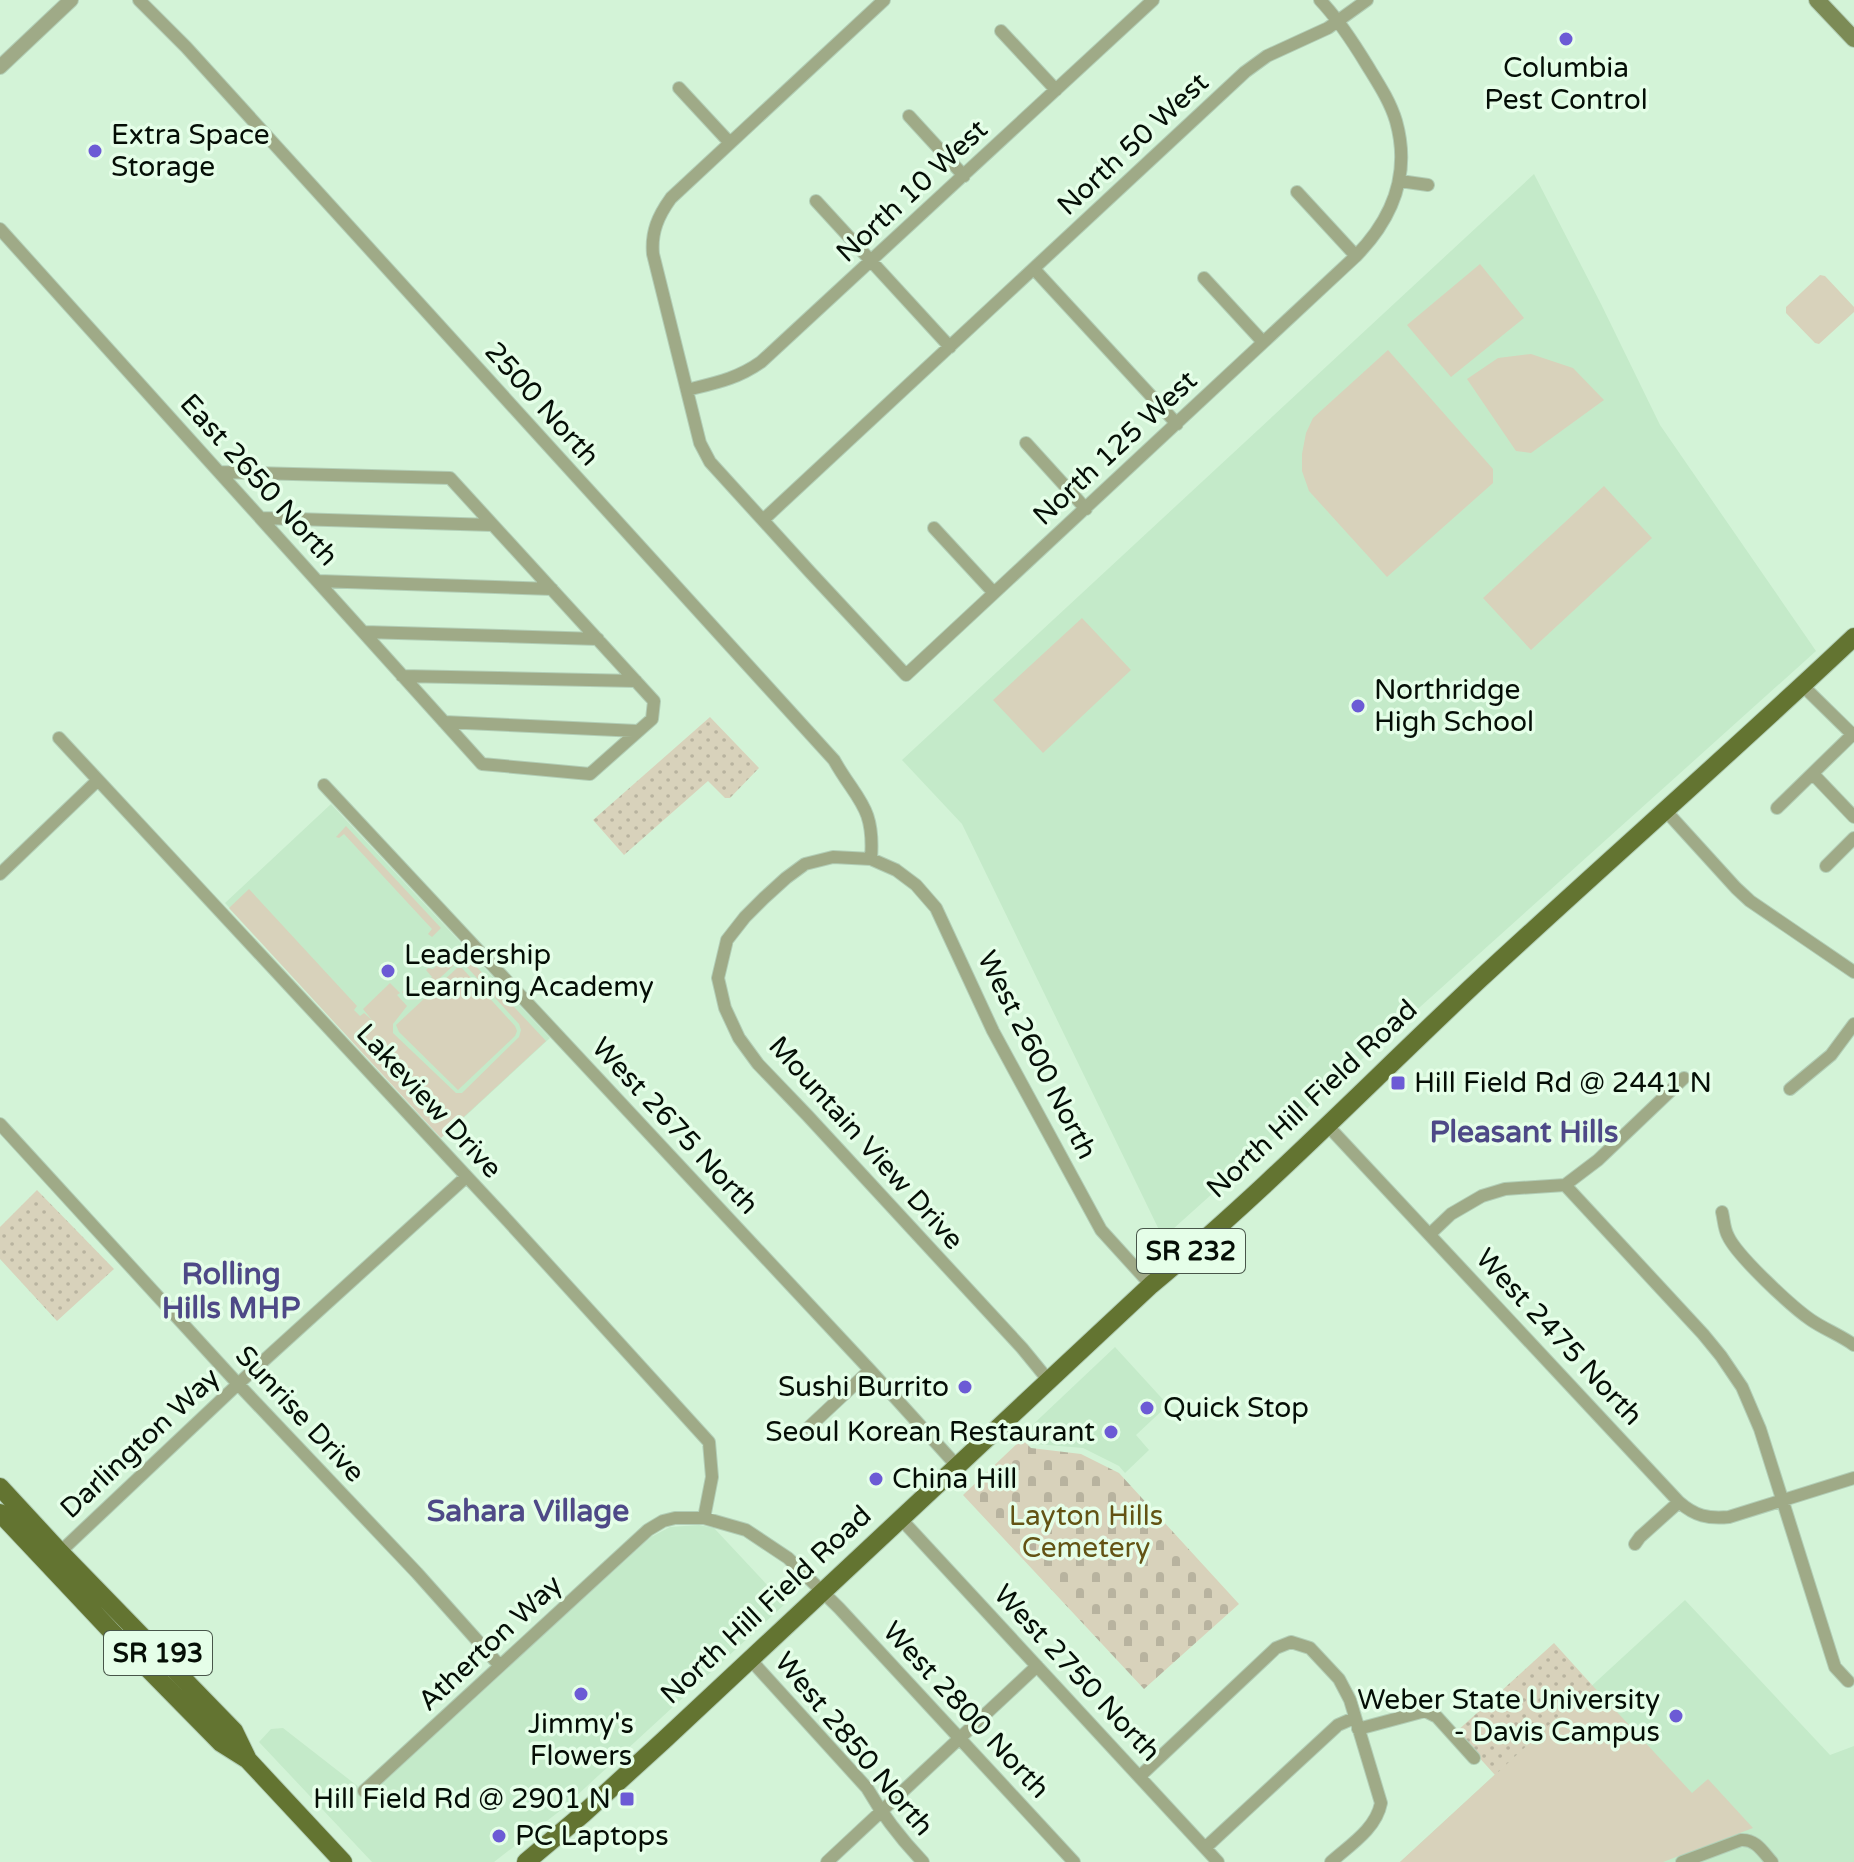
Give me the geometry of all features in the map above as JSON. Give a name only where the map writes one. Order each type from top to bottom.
[{"type":"main road","points":[[1817,0],[1854,39]]},
{"type":"main road","name":"North Hill Field Road","points":[[526,1862],[583,1814],[1151,1285],[1222,1223],[1478,981],[1854,637]]},
{"type":"main road","name":"SR 193","points":[[0,1487],[54,1558],[221,1743],[248,1760],[343,1862]]},
{"type":"main road","points":[[0,1502],[54,1558]]},
{"type":"main road","name":"SR 193","points":[[0,1513],[54,1558]]},
{"type":"main road","points":[[268,1781],[325,1862]]},
{"type":"street","points":[[0,67],[71,0]]},
{"type":"street","name":"2500 North","points":[[139,0],[186,47],[834,760],[868,814],[871,859]]},
{"type":"street","points":[[763,520],[710,462],[700,443],[653,254],[656,223],[671,198],[884,0]]},
{"type":"street","points":[[1320,0],[1339,21],[1384,91],[1396,120],[1400,181],[1428,185]]},
{"type":"street","name":"North 50 West","points":[[763,520],[1245,72],[1267,56],[1339,21],[1367,0]]},
{"type":"street","name":"North 10 West","points":[[687,390],[731,379],[761,362],[1149,1]]},
{"type":"street","points":[[1001,31],[1056,90]]},
{"type":"street","points":[[679,88],[730,143]]},
{"type":"street","points":[[909,116],[964,176]]},
{"type":"street","name":"North 125 West","points":[[763,520],[906,675],[1373,239],[1395,200],[1400,181]]},
{"type":"street","points":[[1297,192],[1356,256]]},
{"type":"street","points":[[816,201],[950,347]]},
{"type":"street","name":"East 2650 North","points":[[0,229],[482,764],[590,774],[638,731]]},
{"type":"street","points":[[1034,269],[1177,424]]},
{"type":"street","points":[[1204,278],[1263,342]]},
{"type":"street","points":[[1026,443],[1086,509]]},
{"type":"street","points":[[219,472],[450,478],[654,701],[652,719],[638,731],[444,722]]},
{"type":"street","points":[[262,518],[493,525]]},
{"type":"street","points":[[934,528],[994,593]]},
{"type":"street","points":[[318,581],[552,589]]},
{"type":"street","points":[[364,632],[598,639]]},
{"type":"street","points":[[402,676],[636,681]]},
{"type":"street","points":[[1777,808],[1853,735],[1802,685]]},
{"type":"street","name":"Lakeview Drive","points":[[59,738],[614,1335],[709,1442],[712,1477],[704,1518]]},
{"type":"street","points":[[1813,774],[1854,817]]},
{"type":"street","points":[[0,874],[98,780]]},
{"type":"street","name":"West 2675 North","points":[[324,785],[957,1466]]},
{"type":"street","points":[[1665,810],[1750,901],[1854,972]]},
{"type":"street","points":[[1826,866],[1854,838]]},
{"type":"street","name":"Mountain View Drive","points":[[871,859],[833,857],[805,864],[745,917],[727,940],[718,978],[725,1008],[739,1038],[758,1064],[1022,1348],[1049,1381]]},
{"type":"street","name":"West 2600 North","points":[[871,859],[896,870],[916,885],[936,908],[993,1031],[1101,1230],[1151,1285]]},
{"type":"street","points":[[1790,1089],[1831,1055],[1854,1024]]},
{"type":"street","points":[[1430,1234],[1451,1214],[1482,1196],[1505,1189],[1565,1185],[1598,1160],[1684,1078]]},
{"type":"street","name":"Sunrise Drive","points":[[0,1124],[500,1666]]},
{"type":"street","name":"West 2475 North","points":[[1327,1125],[1689,1510],[1700,1516],[1729,1517],[1854,1478]]},
{"type":"street","name":"Darlington Way","points":[[54,1558],[238,1384],[466,1177]]},
{"type":"street","points":[[1565,1185],[1703,1334],[1742,1387],[1760,1429],[1835,1667],[1848,1681]]},
{"type":"street","points":[[1722,1212],[1729,1239],[1742,1256],[1812,1321],[1854,1345]]},
{"type":"street","points":[[808,1428],[870,1370]]},
{"type":"street","points":[[1635,1544],[1679,1502]]},
{"type":"street","name":"West 2800 North","points":[[648,1530],[675,1518],[704,1518],[746,1530],[788,1558],[1074,1862]]},
{"type":"street","name":"West 2750 North","points":[[900,1518],[1218,1862]]},
{"type":"street","name":"Atherton Way","points":[[364,1791],[648,1530]]},
{"type":"street","points":[[1140,1776],[1276,1648],[1291,1642],[1310,1648],[1339,1679],[1350,1700],[1381,1803],[1379,1814],[1372,1824],[1331,1862]]},
{"type":"street","name":"West 2850 North","points":[[749,1658],[867,1788],[880,1811],[923,1862]]},
{"type":"street","points":[[827,1862],[1037,1666]]},
{"type":"street","points":[[1205,1848],[1338,1725],[1425,1711],[1437,1717],[1474,1758]]},
{"type":"street","points":[[1682,1862],[1747,1839],[1753,1841],[1772,1862]]},
{"type":"shaded area","name":"Northridge High School","points":[[1534,174],[1660,425],[1816,651],[1163,1238],[962,824],[902,760]]},
{"type":"shaded area","name":"Leadership Learning Academy","points":[[331,804],[550,1038],[444,1136],[225,903]]},
{"type":"shaded area","points":[[1115,1347],[1168,1405],[1136,1435],[1149,1450],[1125,1473],[1119,1466],[1083,1448],[1036,1444],[1024,1433]]},
{"type":"shaded area","points":[[699,1525],[714,1528],[785,1604],[561,1810],[494,1862],[372,1862],[259,1742],[271,1729],[283,1728],[369,1795],[651,1537],[670,1527]]},
{"type":"shaded area","name":"Weber State University - Davis Campus","points":[[1685,1600],[1830,1755],[1854,1746],[1854,1862],[1400,1862]]},
{"type":"green space","points":[[1480,264],[1524,318],[1451,377],[1407,325]]},
{"type":"green space","points":[[1820,275],[1825,276],[1854,307],[1854,312],[1819,344],[1786,313],[1786,307]]},
{"type":"green space","points":[[1388,350],[1493,469],[1493,483],[1387,577],[1309,491],[1302,471],[1302,454],[1313,418]]},
{"type":"green space","points":[[1531,354],[1573,368],[1604,400],[1531,453],[1516,451],[1467,379],[1498,358]]},
{"type":"green space","points":[[1604,486],[1652,538],[1531,650],[1483,598]]},
{"type":"green space","points":[[1082,618],[1131,670],[1043,753],[993,700]]},
{"type":"green space","points":[[710,717],[759,768],[730,798],[725,798],[708,781],[624,855],[593,820]]},
{"type":"green space","points":[[346,826],[441,928],[432,937],[428,934],[432,929],[344,834],[336,837]]},
{"type":"green space","points":[[249,889],[357,1006],[354,1010],[360,1016],[364,1013],[372,1020],[363,1009],[390,983],[407,1006],[393,1024],[393,1033],[456,1093],[462,1093],[519,1037],[521,1030],[519,1024],[460,963],[416,1000],[410,1000],[402,992],[409,985],[416,992],[432,977],[426,970],[433,969],[457,946],[546,1041],[441,1138],[229,908]]},
{"type":"green space","points":[[457,968],[462,968],[517,1031],[458,1090],[399,1032],[396,1025]]},
{"type":"green space","points":[[37,1190],[114,1269],[57,1321],[0,1259],[0,1227]]},
{"type":"green space","name":"Layton Hills Cemetery","points":[[1022,1439],[1031,1448],[1081,1454],[1119,1473],[1239,1604],[1144,1689],[963,1495]]},
{"type":"green space","points":[[1554,1643],[1592,1685],[1495,1775],[1456,1732]]},
{"type":"green space","points":[[1592,1685],[1692,1793],[1708,1779],[1753,1828],[1663,1862],[1400,1862]]},
{"type":"place","name":"Columbia Pest Control","points":[[1566,39]]},
{"type":"place","name":"Extra Space Storage","points":[[95,151]]},
{"type":"place","name":"Northridge High School","points":[[1358,706]]},
{"type":"place","name":"Leadership Learning Academy","points":[[388,971]]},
{"type":"place","name":"Hill Field Rd @ 2441 N","points":[[1398,1083]]},
{"type":"place","name":"Sushi Burrito","points":[[965,1387]]},
{"type":"place","name":"Quick Stop","points":[[1147,1408]]},
{"type":"place","name":"Seoul Korean Restaurant","points":[[1111,1432]]},
{"type":"place","name":"China Hill","points":[[876,1479]]},
{"type":"place","name":"Jimmy's Flowers","points":[[581,1694]]},
{"type":"place","name":"Weber State University - Davis Campus","points":[[1676,1716]]},
{"type":"place","name":"Hill Field Rd @ 2901 N","points":[[627,1799]]},
{"type":"place","name":"PC Laptops","points":[[499,1836]]},
{"type":"district","name":"Pleasant Hills","points":[[1524,1132]]},
{"type":"district","name":"Rolling Hills MHP","points":[[231,1291]]},
{"type":"district","name":"Sahara Village","points":[[528,1511]]}]
